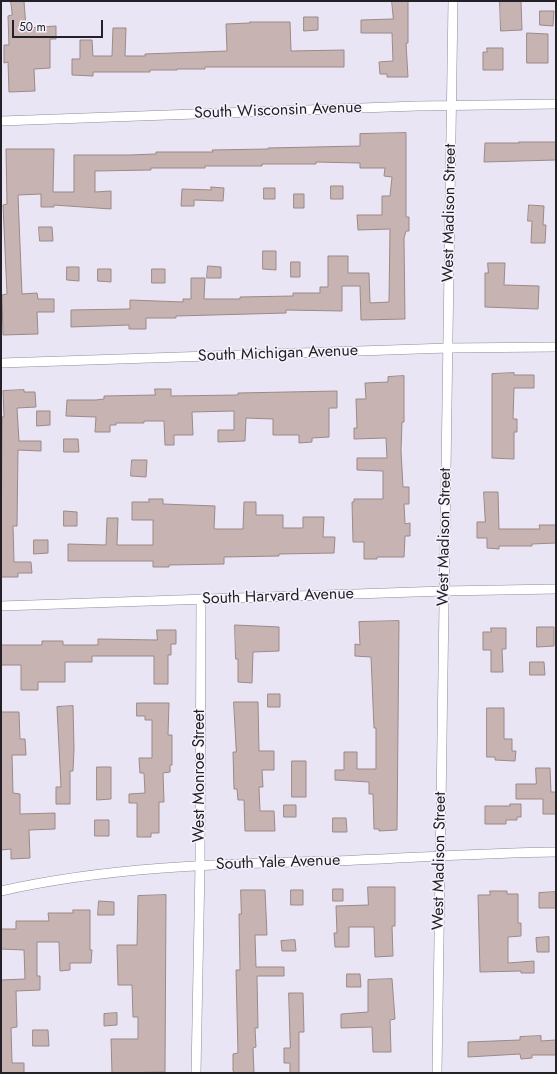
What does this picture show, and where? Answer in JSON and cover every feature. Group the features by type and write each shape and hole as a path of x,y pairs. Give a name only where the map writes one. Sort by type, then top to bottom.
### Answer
{"street":[{"name":"West Madison Street","path":"437,1073 453,1"},
{"name":"South Wisconsin Avenue","path":"1,121 556,104"},
{"name":"South Michigan Avenue","path":"1,363 448,348 556,347"},
{"name":"South Harvard Avenue","path":"1,606 444,591 556,589"},
{"name":"West Monroe Street","path":"196,1073 200,866 201,600"},
{"name":"South Yale Avenue","path":"1,891 84,875 200,866 556,852"}],"building":[{"path":"11,1 24,1 26,28 56,26 56,39 50,39 50,68 34,69 35,91 9,92 8,62 4,63 4,45 9,45 8,16 12,15"},
{"path":"392,1 408,1 408,43 406,43 408,77 387,77 387,74 380,74 379,62 393,61 392,33 361,33 361,20 393,19"},
{"path":"500,1 521,1 522,30 501,31"},
{"path":"540,11 554,11 553,26 540,25"},
{"path":"304,17 318,17 318,30 304,31"},
{"path":"250,22 290,22 291,51 344,50 344,67 205,67 205,69 150,70 150,72 93,72 93,76 72,75 72,59 80,59 80,40 92,40 93,56 112,56 113,28 126,28 125,56 145,56 145,54 227,51 226,24"},
{"path":"527,33 548,34 548,63 527,63"},
{"path":"487,48 503,48 503,70 483,70 483,52 487,52"},
{"path":"406,133 406,217 409,217 409,231 406,231 404,238 405,319 361,320 360,286 342,286 342,311 286,310 286,313 146,318 146,329 129,329 129,325 71,327 71,310 130,309 130,300 183,302 183,299 191,299 191,278 205,278 204,299 240,299 240,297 293,296 293,293 320,293 320,287 328,287 328,256 348,256 348,273 369,273 370,303 389,302 390,229 358,230 357,215 382,215 382,196 390,196 392,177 384,176 385,168 360,168 360,163 316,162 316,164 262,164 262,166 151,168 151,170 95,171 95,192 111,191 111,209 54,205 54,207 41,207 41,194 18,195 22,294 37,293 38,299 54,299 54,312 37,312 38,334 3,335 2,295 7,294 3,205 7,204 6,149 54,149 53,192 74,192 74,155 129,155 156,154 156,152 213,152 212,150 360,146 360,134"},
{"path":"556,142 556,160 484,162 485,143"},
{"path":"331,186 343,186 343,199 331,199"},
{"path":"211,187 224,188 223,201 194,200 194,206 181,206 182,189 211,190"},
{"path":"264,188 275,188 275,199 264,199"},
{"path":"294,194 304,194 304,208 294,208"},
{"path":"529,205 544,206 543,225 546,225 545,243 531,243 532,221 528,221"},
{"path":"39,227 52,227 53,241 40,241"},
{"path":"263,251 276,251 276,270 263,269"},
{"path":"291,262 300,262 300,277 291,277"},
{"path":"488,263 505,263 504,285 539,286 538,309 485,307 485,273 488,273"},
{"path":"208,266 221,267 221,278 207,278"},
{"path":"67,267 79,267 79,281 67,280"},
{"path":"98,269 111,269 111,282 98,281"},
{"path":"152,269 165,269 165,283 152,283"},
{"path":"514,373 514,375 534,375 534,388 514,388 513,419 517,419 517,432 514,432 514,459 492,458 492,374"},
{"path":"404,376 404,422 402,422 401,451 403,487 409,487 409,504 404,504 405,524 410,523 410,536 405,536 404,557 377,557 377,559 364,559 364,542 353,542 352,502 354,502 354,499 383,499 383,471 357,470 357,458 387,458 386,438 354,439 354,428 357,428 356,399 366,399 365,383 388,382 388,377"},
{"path":"155,389 171,389 171,396 337,391 337,408 329,408 329,437 312,438 312,442 299,443 299,435 273,435 273,419 246,418 245,441 218,442 218,430 234,430 234,411 192,412 193,435 174,435 174,445 165,445 164,421 116,423 116,425 110,425 110,432 95,432 96,417 66,416 67,400 96,400 104,399 104,396 155,395"},
{"path":"24,390 24,392 35,392 36,407 17,408 19,441 41,441 41,451 18,450 17,526 13,526 14,562 31,562 32,573 18,573 18,577 1,577 2,417 4,417 3,391"},
{"path":"37,411 50,411 50,425 37,426"},
{"path":"64,439 78,439 79,452 64,452"},
{"path":"132,460 147,460 146,477 131,476"},
{"path":"484,492 498,492 499,529 540,529 539,525 556,525 556,543 532,544 532,546 499,546 499,549 487,548 487,538 477,538 477,522 485,522"},
{"path":"149,499 163,499 163,504 215,506 214,529 243,529 244,502 256,502 256,515 283,515 283,528 303,528 303,517 324,517 323,537 335,537 334,553 224,557 224,564 169,565 169,567 153,567 153,561 68,561 68,544 106,545 107,518 118,518 117,545 153,545 153,520 132,520 132,502 149,502"},
{"path":"64,511 77,512 77,526 64,526"},
{"path":"34,540 48,540 48,553 34,554"},
{"path":"399,621 397,830 379,831 379,829 374,829 373,794 369,794 369,782 335,780 335,770 344,770 344,752 357,752 357,769 376,769 376,728 374,728 371,657 355,656 355,644 360,645 359,622"},
{"path":"235,625 279,627 279,651 253,652 252,683 238,682 238,659 236,659"},
{"path":"537,627 554,627 554,646 537,647"},
{"path":"491,628 506,628 506,649 502,649 503,672 491,672 491,650 483,650 483,632 491,632"},
{"path":"157,630 176,630 176,644 171,644 171,655 168,655 168,684 154,684 154,656 92,656 92,662 65,662 65,682 38,682 38,690 21,690 21,665 1,665 1,645 42,645 42,641 63,641 63,645 98,645 98,639 157,640"},
{"path":"530,662 544,662 545,675 530,675"},
{"path":"268,694 280,694 280,707 268,707"},
{"path":"234,702 258,702 259,751 274,751 274,770 262,770 263,787 259,787 260,811 274,811 275,831 245,831 244,800 238,800 237,789 234,789 233,752 236,752"},
{"path":"137,703 169,703 168,735 172,735 172,765 170,765 170,772 163,773 164,802 159,802 159,833 151,833 151,837 137,837 137,803 129,803 129,794 145,793 144,773 140,773 139,758 152,758 152,720 145,720 145,716 137,716"},
{"path":"73,706 74,749 73,771 70,771 70,804 56,804 56,787 61,787 57,707"},
{"path":"487,708 504,708 504,739 512,739 512,751 516,751 515,761 495,760 495,757 487,757"},
{"path":"1,712 19,712 20,739 25,739 26,755 12,755 13,793 20,794 20,814 55,813 55,829 29,830 30,858 11,859 11,849 1,850"},
{"path":"292,761 306,761 306,797 292,797"},
{"path":"97,767 111,767 111,799 97,800"},
{"path":"536,768 550,768 551,792 556,792 556,814 543,814 543,799 516,799 516,784 536,784"},
{"path":"510,804 521,804 521,817 517,817 517,820 506,820 506,824 485,824 485,806 510,806"},
{"path":"284,805 296,805 296,817 284,817"},
{"path":"333,818 346,818 347,832 333,832"},
{"path":"95,820 109,820 109,836 95,836"},
{"path":"368,887 395,887 395,926 392,926 393,956 375,957 374,927 349,927 349,947 335,947 334,933 337,933 336,906 368,905"},
{"path":"333,889 343,889 343,901 333,901"},
{"path":"241,890 265,890 267,935 255,935 256,967 284,967 284,976 257,976 258,1028 255,1028 256,1047 253,1048 254,1073 235,1073 233,1071 233,1054 238,1053 236,970 240,970 239,914 241,914"},
{"path":"291,890 303,890 303,905 291,905"},
{"path":"490,891 507,891 507,894 518,894 518,923 521,923 521,936 508,937 508,963 534,961 534,973 521,973 521,971 480,972 478,895 490,895"},
{"path":"556,892 556,908 539,908 539,893"},
{"path":"166,895 165,1072 112,1073 111,1039 138,1039 138,1017 133,1017 132,985 118,985 117,945 137,945 138,896"},
{"path":"99,901 114,902 114,915 98,915"},
{"path":"73,910 90,910 90,950 92,950 91,963 70,963 70,970 60,971 59,942 37,942 37,976 40,976 40,990 16,991 17,1027 11,1028 12,1063 24,1063 24,1073 1,1073 1,980 25,979 24,950 1,949 1,929 16,929 16,921 49,921 48,913 73,913"},
{"path":"549,937 549,952 537,952 536,938"},
{"path":"295,940 296,951 282,951 281,941"},
{"path":"347,974 360,974 361,987 347,987"},
{"path":"392,979 395,1019 390,1020 391,1052 373,1052 372,1027 341,1028 341,1014 368,1012 368,980"},
{"path":"289,993 303,993 304,1032 299,1032 299,1073 290,1073 290,1063 284,1063 284,1048 290,1048"},
{"path":"117,1013 117,1025 104,1026 104,1014"},
{"path":"33,1030 48,1030 49,1046 33,1046"},
{"path":"541,1036 541,1041 556,1040 556,1055 532,1055 532,1058 521,1059 520,1054 468,1057 468,1042 520,1040 520,1037"}]}
